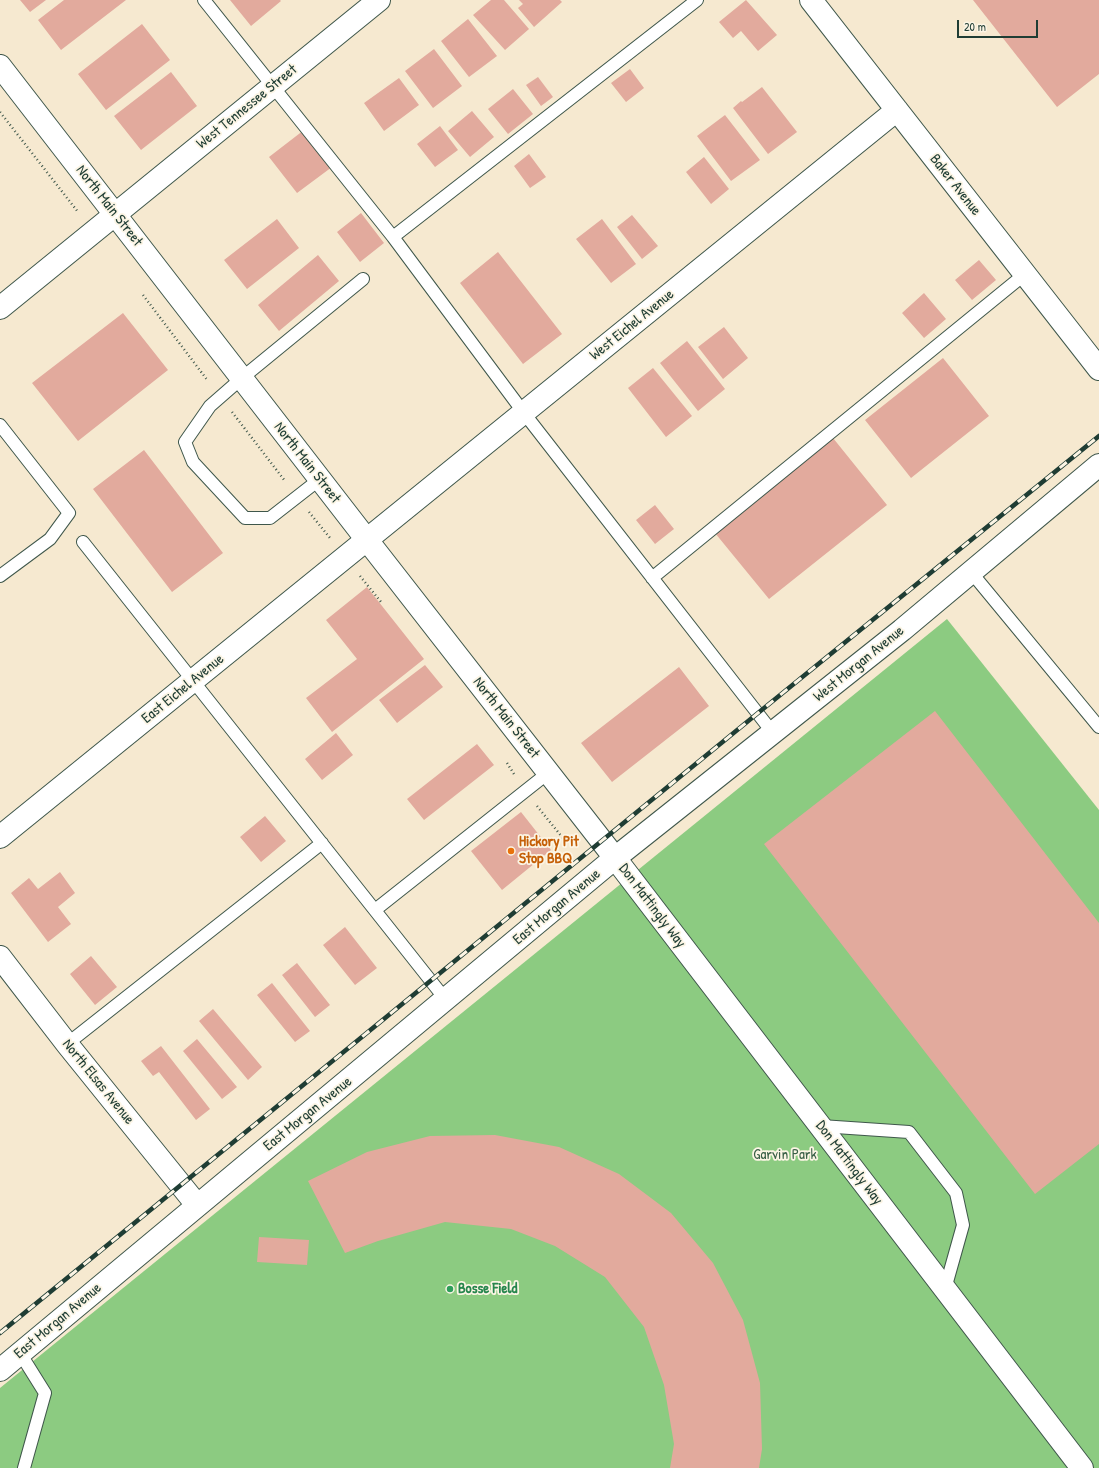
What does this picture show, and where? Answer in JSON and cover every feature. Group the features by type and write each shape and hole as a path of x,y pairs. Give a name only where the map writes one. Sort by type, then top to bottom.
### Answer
{"street":[{"name":"West Tennessee Street","path":"0,308 379,0"},
{"name":"Baker Avenue","path":"811,0 1099,369"},
{"name":"North Main Street","path":"0,66 615,858"},
{"name":"West Eichel Avenue","path":"367,540 897,110"},
{"name":"West Morgan Avenue","path":"615,858 902,630 1099,465"},
{"name":"East Eichel Avenue","path":"0,837 367,540"},
{"name":"East Morgan Avenue","path":"0,1370 615,858"},
{"name":"Don Mattingly Way","path":"615,858 1082,1468"},
{"name":"North Elsas Avenue","path":"0,957 67,1044 197,1205"}],"lane":[{"path":"204,0 393,237 524,413 773,733"},
{"path":"393,237 697,0"},
{"path":"652,578 1025,274"},
{"path":"320,479 270,518 245,518 193,462 185,442 210,406 363,279"},
{"path":"0,425 69,513 50,539 0,576"},
{"path":"83,542 446,1000"},
{"path":"971,572 1099,727"},
{"path":"375,910 548,773"},
{"path":"67,1044 322,843"},
{"path":"821,1126 909,1132 956,1193 963,1225 945,1289"},
{"path":"20,1353 45,1393 24,1468"}],"path":[{"name":"North Main Street","path":"0,112 79,212"}],"green space":[{"name":"Garvin Park","path":"947,619 1099,810 1099,1468 0,1468 0,1388"}],"building":[{"path":"20,0 46,0 30,12"},
{"path":"64,0 126,0 61,50 38,20"},
{"path":"230,0 280,0 281,1 251,26"},
{"path":"491,0 504,0 529,29 505,50 473,15"},
{"path":"519,0 560,0 562,2 534,27 518,8 523,4"},
{"path":"746,0 777,35 758,51 741,31 733,38 719,22"},
{"path":"973,0 1099,0 1099,74 1057,107"},
{"path":"468,19 497,56 469,77 441,41"},
{"path":"142,24 170,60 106,110 78,74"},
{"path":"434,49 462,86 433,108 405,71"},
{"path":"630,69 644,88 626,102 611,83"},
{"path":"171,72 197,106 141,150 114,116"},
{"path":"538,77 553,97 541,106 526,85"},
{"path":"399,78 419,105 384,131 364,103"},
{"path":"762,87 797,132 768,154 733,108"},
{"path":"513,89 533,114 508,134 488,109"},
{"path":"472,111 494,137 470,157 448,131"},
{"path":"725,115 760,160 731,181 697,136"},
{"path":"440,126 458,150 435,167 417,144"},
{"path":"304,130 332,167 297,193 269,157"},
{"path":"529,154 546,177 530,188 514,166"},
{"path":"704,157 729,189 711,204 686,172"},
{"path":"361,213 384,243 360,262 337,232"},
{"path":"632,215 658,246 642,259 617,227"},
{"path":"277,219 299,248 247,289 224,260"},
{"path":"602,219 636,264 611,283 576,239"},
{"path":"498,252 562,334 523,364 460,283"},
{"path":"318,255 339,281 279,331 258,305"},
{"path":"979,260 996,280 972,300 955,280"},
{"path":"924,293 946,319 924,338 902,313"},
{"path":"123,313 168,370 78,441 32,383"},
{"path":"724,327 748,358 723,379 698,347"},
{"path":"687,341 725,389 698,411 660,363"},
{"path":"943,358 989,416 911,478 865,420"},
{"path":"653,368 692,416 666,437 628,388"},
{"path":"833,438 887,505 769,599 715,533"},
{"path":"144,450 223,553 172,592 93,489"},
{"path":"655,505 674,529 655,544 636,520"},
{"path":"367,587 424,659 332,732 306,698 357,659 326,620"},
{"path":"425,665 443,687 397,723 379,700"},
{"path":"679,667 709,706 612,782 581,743"},
{"path":"935,711 1099,923 1099,1144 1035,1194 764,844"},
{"path":"336,733 353,755 322,780 305,759"},
{"path":"477,744 494,765 424,820 407,799"},
{"name":"Hickory Pit Stop BBQ","path":"521,812 551,850 502,890 471,851"},
{"path":"265,816 286,841 261,862 240,837"},
{"path":"60,872 75,893 58,907 71,924 48,942 11,893 29,878 38,889"},
{"path":"345,927 377,968 355,985 323,945"},
{"path":"91,956 117,987 95,1005 70,974"},
{"path":"297,963 330,1005 315,1017 282,975"},
{"path":"272,983 310,1031 295,1042 257,995"},
{"path":"213,1009 262,1067 248,1080 199,1021"},
{"path":"197,1039 237,1087 222,1099 183,1051"},
{"path":"161,1046 210,1109 196,1120 159,1072 153,1076 141,1061"},
{"path":"495,1135 559,1147 619,1174 671,1213 713,1263 743,1320 760,1383 762,1449 759,1468 670,1468 674,1444 664,1385 644,1327 605,1277 555,1246 511,1229 445,1222 378,1241 345,1253 308,1181 367,1152 430,1136"},
{"path":"259,1237 309,1240 307,1265 257,1262"}],"railway":[{"path":"0,1333 1099,436"}],"place":[{"name":"Hickory Pit Stop BBQ","path":"511,851"},
{"name":"Bosse Field","path":"450,1289"}]}
